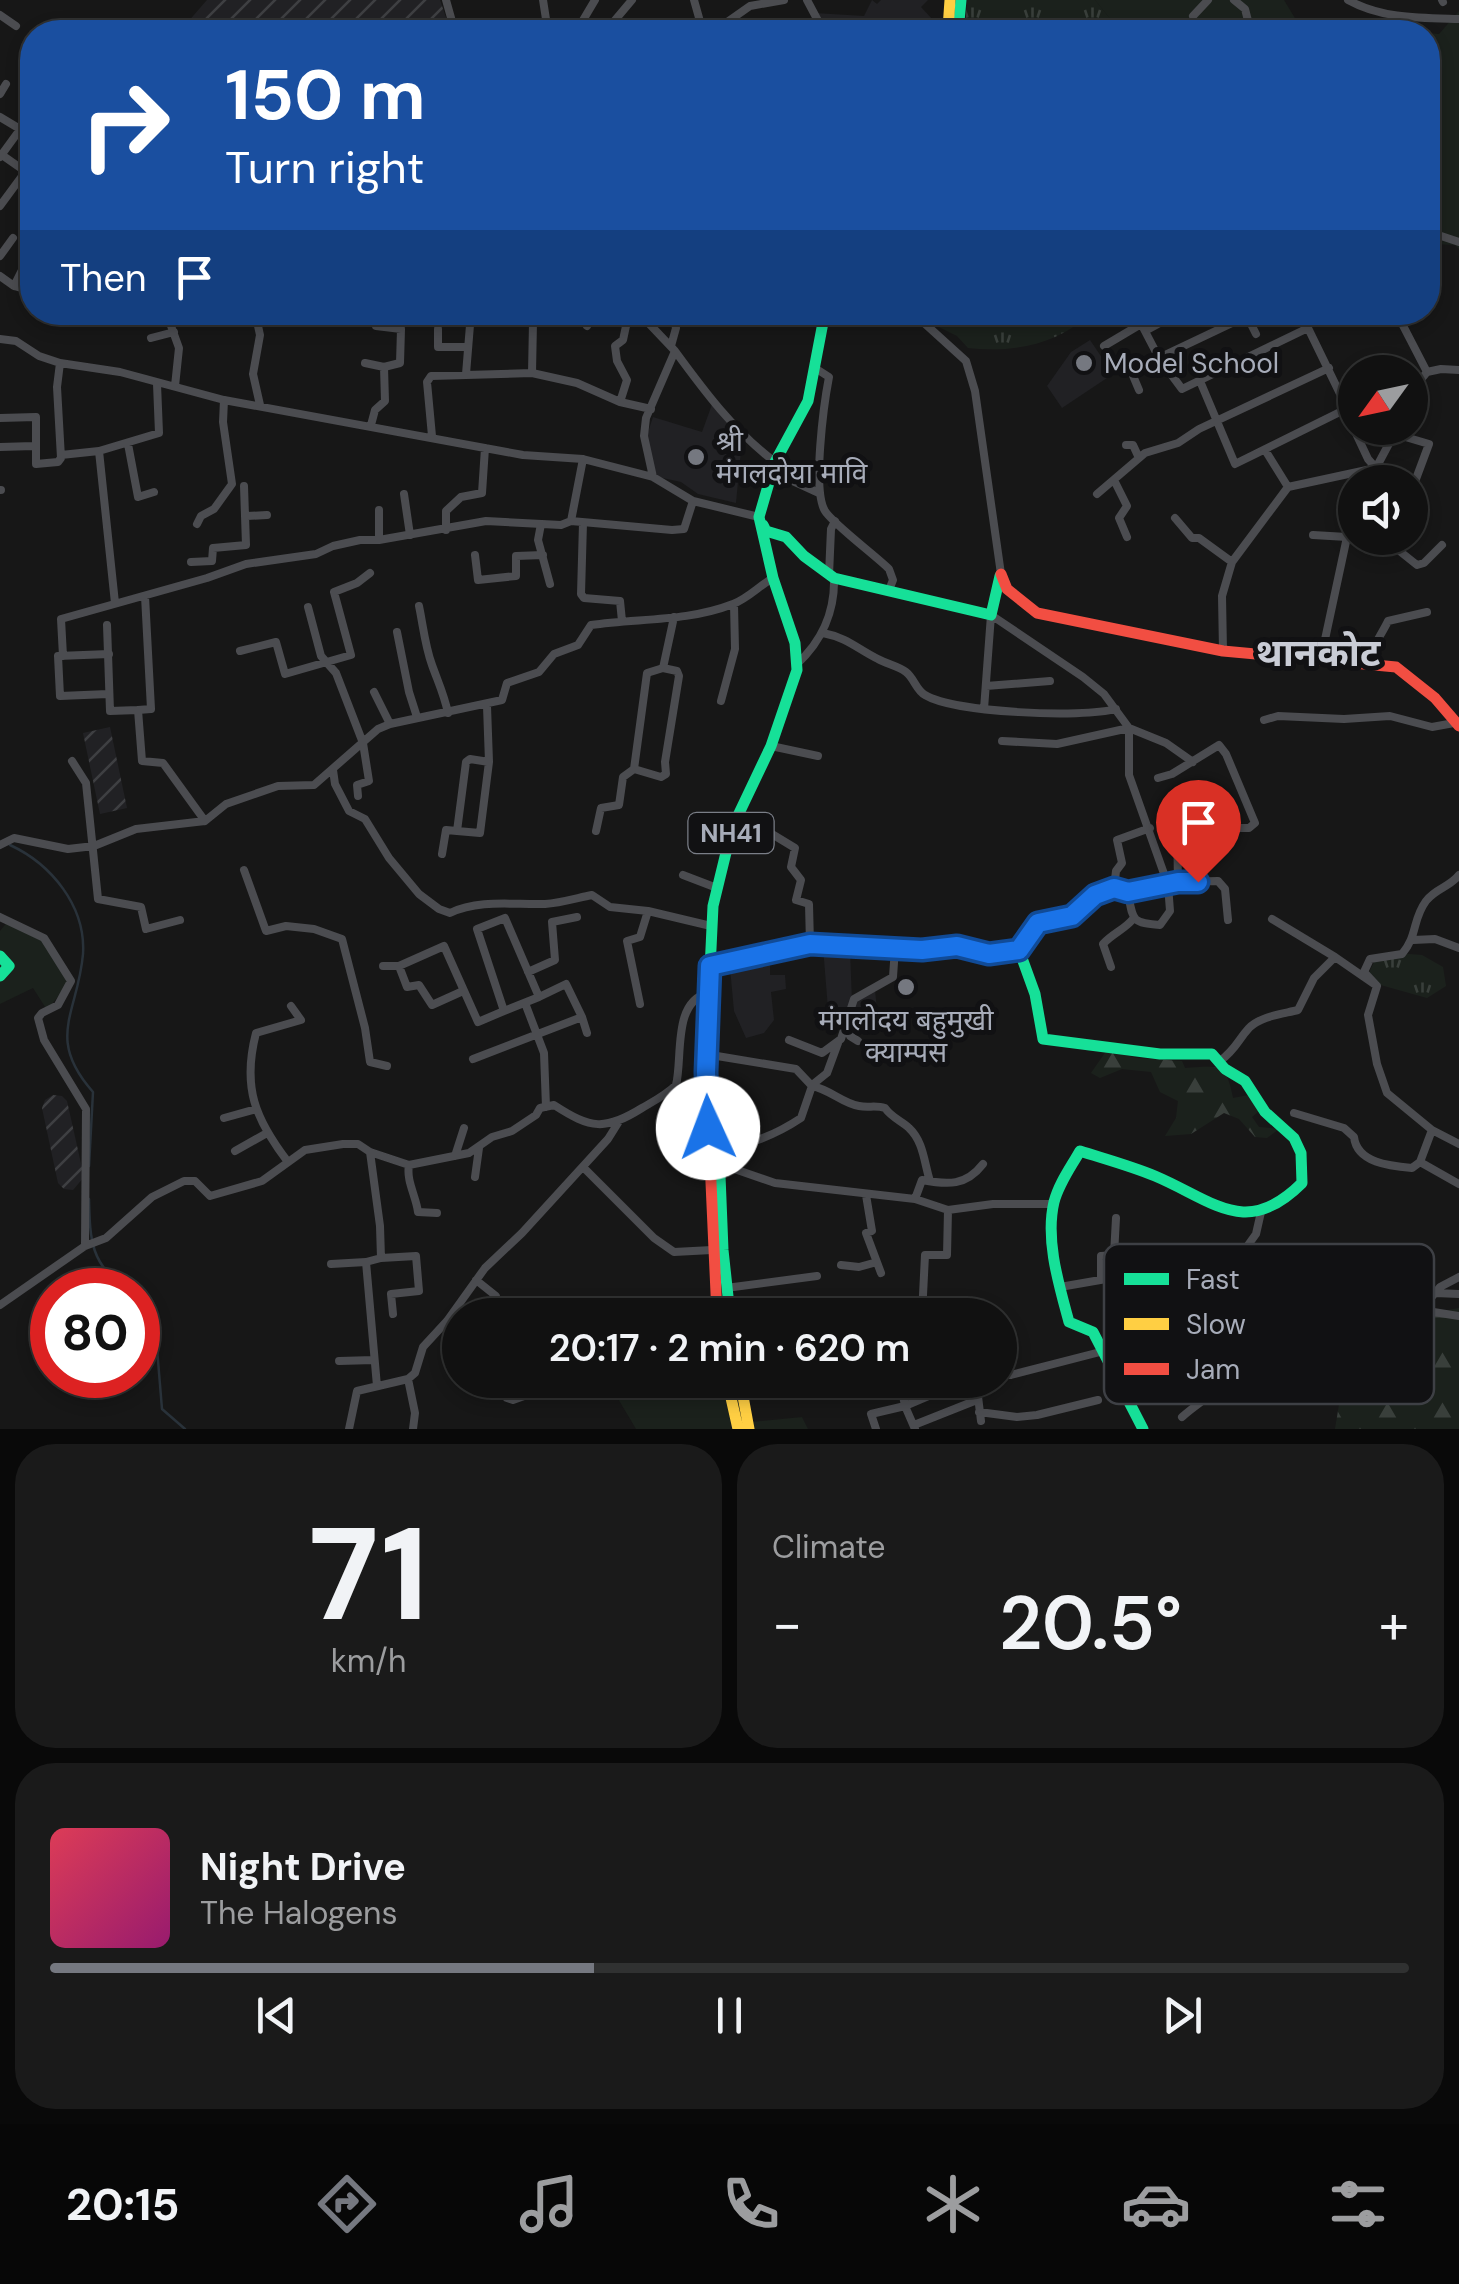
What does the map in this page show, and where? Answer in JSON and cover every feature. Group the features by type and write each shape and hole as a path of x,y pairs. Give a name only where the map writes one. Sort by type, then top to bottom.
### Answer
{"main road":[{"name":"NH41","path":"716,1298 712,1250 714,1149 706,1072 710,1052 711,926 732,828 770,746 797,664 792,629 773,578 759,517 773,466 808,401 823,325"},
{"path":"759,517 766,531 786,537 832,576 862,586 991,614 1001,574"},
{"path":"1001,574 1007,588 1036,613 1223,650 1396,667 1435,698 1456,725"},
{"path":"1019,950 1035,994 1043,1039 1160,1054 1212,1054 1224,1069 1246,1081 1265,1112 1294,1138 1301,1154 1302,1184 1284,1201 1262,1212 1231,1213 1154,1176 1080,1151 1053,1204 1060,1287 1069,1322 1093,1332 1104,1351"},
{"path":"0,956 8,966 0,976"},
{"name":"NH41","path":"714,1149 720,1164 727,1298"},
{"path":"732,1398 738,1429"},
{"path":"744,1398 750,1429"},
{"path":"1130,1404 1143,1429"}],"street":[{"path":"614,20 632,0"},
{"path":"730,20 750,6 784,0"},
{"path":"1193,16 1208,0"},
{"path":"1234,0 1245,9 1248,20"},
{"path":"1348,0 1373,11 1459,19"},
{"path":"0,15 16,26"},
{"path":"0,94 6,84"},
{"path":"1,156 20,133"},
{"path":"0,206 20,184"},
{"path":"0,256 13,238"},
{"path":"14,286 20,273"},
{"path":"0,276 20,288"},
{"path":"171,325 179,348 175,386"},
{"path":"258,325 260,335 253,374 260,405"},
{"path":"466,374 470,325"},
{"path":"532,325 532,373"},
{"path":"620,402 626,380 615,346 623,340 627,325"},
{"path":"649,325 747,441 773,466 819,493"},
{"path":"653,477 644,436 673,349 675,325"},
{"path":"927,325 966,360 975,391 1001,574"},
{"path":"1104,346 1148,325"},
{"path":"1140,390 1131,371 1224,325"},
{"path":"1252,325 1256,334"},
{"path":"1403,325 1418,355"},
{"path":"365,363 384,367 400,363 401,329 376,326"},
{"path":"1143,327 1182,389 1308,328 1338,392"},
{"path":"438,329 438,347 466,347"},
{"path":"151,338 174,332"},
{"path":"0,340 16,341 38,356 60,363 120,372 224,400 485,448 583,459 653,477 693,501 759,517"},
{"path":"36,417 36,464 58,462 60,363"},
{"path":"371,425 375,410 385,401 384,367"},
{"path":"814,367 828,378 822,414 819,493 825,511 889,569 893,580 889,590"},
{"path":"1097,494 1145,453 1178,443 1329,368"},
{"path":"1428,372 1459,370"},
{"path":"432,436 428,378 532,373 577,383 620,402 650,409"},
{"path":"1200,382 1235,464 1338,411"},
{"path":"61,455 99,451 159,433 157,384"},
{"path":"196,524 200,516 214,510 232,484 223,422 224,400"},
{"path":"0,418 61,416"},
{"path":"128,444 135,497 154,492"},
{"path":"1126,445 1133,445 1139,458"},
{"path":"0,447 34,446"},
{"path":"446,530 446,511 461,496 482,493 485,448"},
{"path":"1265,450 1288,487"},
{"path":"99,451 115,603"},
{"path":"571,521 583,459"},
{"path":"1223,650 1222,596 1232,562 1288,487 1338,476"},
{"path":"1114,480 1128,510 1119,518 1126,537"},
{"path":"191,562 212,561 213,548 246,545 244,486"},
{"path":"404,494 410,535"},
{"path":"63,656 60,618 246,564 316,554 360,540 446,530 486,520 684,528 693,501"},
{"path":"378,540 379,510"},
{"path":"247,516 267,516"},
{"path":"1175,518 1192,538 1199,538 1232,562"},
{"path":"797,664 823,634 835,596 831,530 835,521"},
{"path":"582,522 582,594 584,598 620,601 622,620"},
{"path":"541,524 538,540 550,584"},
{"path":"1313,535 1338,537"},
{"path":"1405,555 1417,565 1442,546"},
{"path":"475,555 478,580 516,576 516,556 543,555"},
{"path":"1321,658 1342,555"},
{"path":"240,651 276,642 285,674 352,655 334,592 358,583 370,572"},
{"path":"0,845 10,839 32,840 68,850 94,846 136,829 205,822 226,804 278,786 314,785 378,729 502,700 508,683 539,672 554,654 578,645 591,625 622,620 660,622 734,604 773,578"},
{"path":"107,626 110,711 151,709 145,596"},
{"path":"721,702 735,650 734,604"},
{"path":"419,606 432,668 443,684 448,713"},
{"path":"308,607 320,656 343,687 363,743 368,781 357,784 358,796"},
{"path":"1368,663 1372,647 1388,622 1427,612"},
{"path":"984,710 991,614"},
{"path":"991,614 1083,676 1129,728 1166,743 1193,762"},
{"path":"663,668 674,617"},
{"path":"397,632 417,717"},
{"path":"823,634 845,638 902,669 925,695 984,710 1116,709"},
{"path":"108,694 60,696 58,656 109,654"},
{"path":"596,832 601,808 619,805 624,773 634,768 661,777 666,774 677,671 663,668 647,674 634,768"},
{"path":"986,686 1050,681"},
{"path":"374,692 390,724"},
{"path":"442,854 446,830 480,833 489,762 487,706"},
{"path":"138,710 142,761 163,764 205,822"},
{"path":"1264,720 1278,716 1390,716 1432,726 1456,725"},
{"path":"1002,741 1058,744 1129,728"},
{"path":"1129,728 1129,775 1145,827 1150,828"},
{"path":"1158,778 1172,774 1218,745 1226,754 1256,823 1249,828 1218,825 1177,829 1178,882"},
{"path":"770,746 818,756"},
{"path":"72,761 86,783 98,900 141,908 146,928 180,920"},
{"path":"458,831 466,762 489,762"},
{"path":"333,770 349,811 366,819 389,858 418,894 439,910 450,913 462,907 513,902 548,904 592,895 610,908 648,911 711,926"},
{"path":"762,828 794,848 790,862 800,880 792,885 796,901 809,904 810,944"},
{"path":"1128,892 1133,919 1138,924 1160,925 1170,911 1168,885 1154,855 1150,828"},
{"path":"1114,888 1116,871 1122,862 1117,840 1150,828"},
{"path":"244,870 266,930 286,926 314,929 342,939 370,1062 388,1066"},
{"path":"683,875 717,888"},
{"path":"1377,986 1364,972 1370,959 1402,954 1413,940 1416,918 1427,899 1438,888 1453,884 1459,875"},
{"path":"710,966 810,944 922,950 957,946 989,954 1019,950 1038,923 1072,916 1095,895 1114,888 1128,892 1178,882 1218,881 1225,889 1228,920"},
{"path":"640,1004 627,941 640,937 648,911"},
{"path":"0,916 44,938 71,981 58,1005 38,1018 44,1040 86,1109 83,1195 89,1246"},
{"path":"504,1011 477,929 504,918 539,998"},
{"path":"528,972 555,960 552,922 577,918"},
{"path":"1111,966 1103,944 1111,935 1124,931 1133,919"},
{"path":"1272,919 1377,986"},
{"path":"1413,940 1436,939 1459,948"},
{"path":"383,966 444,946 478,1022 566,984 588,1034"},
{"path":"714,1149 735,1147 801,1118 812,1086 827,1073 854,999 893,977 895,948"},
{"path":"1220,1061 1238,1047 1249,1028 1265,1018 1298,1010 1314,978 1335,957"},
{"path":"402,959 407,988 419,985 432,1005 462,991"},
{"path":"1377,986 1368,1015 1386,1093 1432,1130 1459,1144"},
{"path":"349,1429 358,1391 408,1379 415,1373 423,1347 476,1280 583,1167 618,1123 673,1090 678,1080 688,1008 700,995 708,994"},
{"path":"525,1003 544,1053 546,1107"},
{"path":"288,1162 256,1110 249,1073 256,1033 301,1020 291,1006"},
{"path":"473,1059 582,1017"},
{"path":"788,1040 822,1053 848,1030 858,1041"},
{"path":"710,1052 796,1069 812,1086 833,1091 841,1100 861,1107 885,1108 892,1118 909,1127 924,1152 930,1181"},
{"path":"673,1090 687,1106"},
{"path":"0,1304 106,1238 152,1197 184,1180 196,1181 210,1196 262,1181 304,1150 343,1144 358,1144 370,1152 409,1164 455,1156 512,1131 554,1105 572,1117 598,1125 618,1123"},
{"path":"224,1118 256,1110"},
{"path":"1294,1114 1344,1128 1354,1136 1355,1146 1363,1156 1412,1168 1420,1162 1432,1130"},
{"path":"455,1156 464,1128"},
{"path":"235,1151 267,1133"},
{"path":"475,1177 478,1148"},
{"path":"370,1152 380,1226 380,1258"},
{"path":"1420,1162 1459,1184"},
{"path":"409,1164 408,1176 416,1193 418,1212 437,1213"},
{"path":"720,1164 775,1183 915,1199 948,1210 993,1204 1053,1204"},
{"path":"915,1199 922,1180 946,1184 966,1181 983,1164"},
{"path":"583,1167 654,1238 674,1252 712,1250"},
{"path":"866,1194 872,1230 866,1233 881,1273"},
{"path":"923,1298 925,1254 947,1255 948,1210"},
{"path":"1249,1244 1262,1212"},
{"path":"1115,1244 1116,1218"},
{"path":"330,1264 416,1256 419,1291 391,1294 393,1314"},
{"path":"1060,1287 1102,1280 1104,1256"},
{"path":"366,1262 378,1386"},
{"path":"841,1264 859,1267 877,1262"},
{"path":"726,1288 817,1276"},
{"path":"1434,1295 1440,1287 1459,1277"},
{"path":"476,1280 496,1298"},
{"path":"1436,1293 1459,1294"},
{"path":"1434,1312 1459,1316"},
{"path":"1017,1373 1104,1351"},
{"path":"339,1361 374,1360"},
{"path":"408,1379 415,1413 412,1429"},
{"path":"507,1398 519,1398"},
{"path":"903,1398 914,1427 977,1400 980,1417 1038,1415 1098,1400"},
{"path":"876,1429 871,1414 924,1398"},
{"path":"1182,1416 1197,1404"},
{"path":"1038,1415 1038,1429"}],"shaded area":[{"path":"207,0 440,0 447,20 190,20"},
{"path":"872,0 877,4 881,0 928,0 921,7 933,20 819,20 815,13 864,16"},
{"name":"Model School","path":"1090,340 1113,374 1062,408 1047,386 1071,352"},
{"name":"श्री मंगलदोया मावि","path":"714,399 743,429 736,503 698,494 681,482 658,477 652,466 647,435 653,417 702,432"},
{"path":"110,727 127,808 100,814 83,733"},
{"path":"823,947 850,950 852,1002 875,990 877,1010 859,1017 828,1009"},
{"path":"770,959 770,975 785,975 786,989 771,992 774,1020 764,1033 746,1038 734,1011 730,968"},
{"path":"53,1095 67,1101 84,1177 73,1190 58,1183 42,1108"}],"green space":[{"path":"967,0 1095,0 1111,20 966,20"},
{"path":"1095,0 1284,0 1296,20 1111,20"},
{"path":"1459,11 1459,249 1440,244 1440,33"},
{"path":"935,325 1076,325 1018,348 968,348 957,336"},
{"path":"8,921 44,938 69,983 47,1010 33,988 0,1004 0,931"},
{"path":"1408,954 1422,955 1443,967 1446,986 1427,998 1370,982 1368,975 1374,962"},
{"path":"1107,1050 1136,1058 1182,1061 1185,1068 1219,1069 1227,1078 1233,1098 1249,1095 1259,1111 1252,1117 1259,1127 1279,1129 1267,1138 1255,1137 1239,1119 1224,1113 1191,1134 1165,1136 1176,1118 1178,1101 1160,1092 1151,1072 1122,1069 1100,1078 1091,1073"},
{"path":"1459,1308 1459,1429 1335,1429 1339,1404 1434,1404 1434,1310"},
{"path":"618,1398 747,1398 751,1422 802,1417 808,1429 636,1429"}],"waterway":[{"path":"10,845 52,875 79,919 83,954 67,1040 70,1056 93,1092 89,1166"},
{"path":"89,1199 90,1228 104,1268"},
{"path":"160,1385 162,1409 185,1429"}],"traffic: fast":[{"path":"959,20 961,0"},
{"path":"709,991 713,906 732,828 771,746 797,670 795,643 773,578 759,517 775,462 808,401 823,325"},
{"path":"763,525 766,531 786,537 834,578 991,615 1000,576"},
{"path":"1019,950 1035,994 1043,1039 1160,1054 1212,1054 1225,1069 1245,1081 1265,1112 1294,1138 1301,1153 1302,1183 1282,1200 1246,1212 1213,1204 1155,1176 1080,1151 1054,1202 1054,1262 1069,1322 1093,1332 1104,1353"},
{"path":"0,956 9,966 0,976"},
{"path":"717,1101 728,1298"},
{"path":"1130,1404 1143,1429"}],"traffic: slow":[{"path":"949,20 950,0"},
{"path":"731,1398 738,1429"},
{"path":"743,1398 749,1429"}],"traffic: jam":[{"path":"1001,574 1007,589 1037,613 1223,651 1396,667 1435,698 1459,726"},
{"path":"709,991 706,1072 716,1298"}],"place":[{"name":"Model School","path":"1084,363"},
{"name":"श्री मंगलदोया मावि","path":"696,457"},
{"name":"मंगलोदय बहुमुखी क्याम्पस","path":"906,987"}],"district":[{"name":"थानकोट","path":"1318,653"}],"route":[{"path":"708,1128 710,966 810,944 922,950 957,946 1005,954 1019,950 1038,923 1072,916 1095,895 1114,888 1128,892 1198,882"}]}
